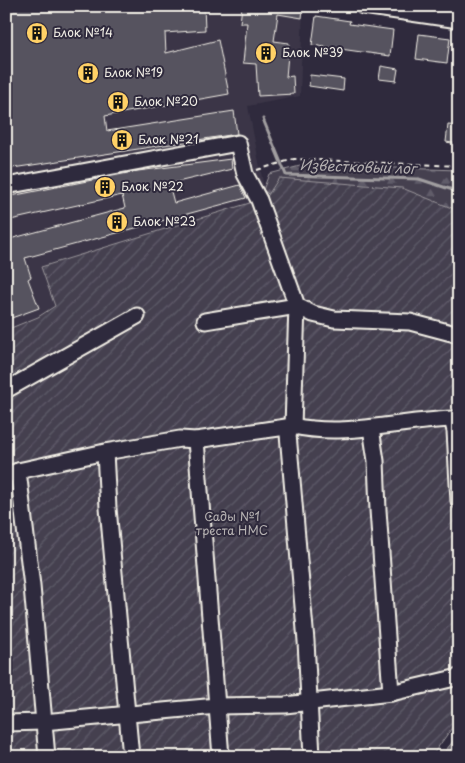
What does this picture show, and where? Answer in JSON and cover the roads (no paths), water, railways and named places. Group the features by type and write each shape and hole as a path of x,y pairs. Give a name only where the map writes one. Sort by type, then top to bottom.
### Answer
{"street":[{"path":"363,6 459,20"},
{"path":"6,186 238,143 245,174 259,200 297,306 293,426 288,434 306,641 312,757"},
{"path":"205,321 297,306 313,314 334,319 410,322 459,335"},
{"path":"6,390 137,316"},
{"path":"47,757 32,586 12,473 105,452 180,439 196,440 293,426 307,429 371,428 455,419 459,501"},
{"path":"371,428 376,461 391,693"},
{"path":"196,440 221,757"},
{"path":"105,452 108,508 131,757"},
{"path":"6,723 43,722 217,706 285,705 391,693 459,677"}],"waterway":[{"name":"Известковый лог","path":"263,119 286,175 419,179 459,192"}],"place":[{"name":"Блок №14","path":"37,33"},
{"name":"Блок №39","path":"266,53"},
{"name":"Блок №19","path":"88,73"},
{"name":"Блок №20","path":"118,102"},
{"name":"Блок №21","path":"122,140"},
{"name":"Блок №22","path":"105,187"},
{"name":"Блок №23","path":"117,222"}],"park label":[{"name":"Сады №1 треста НМС","path":"232,524"}]}
